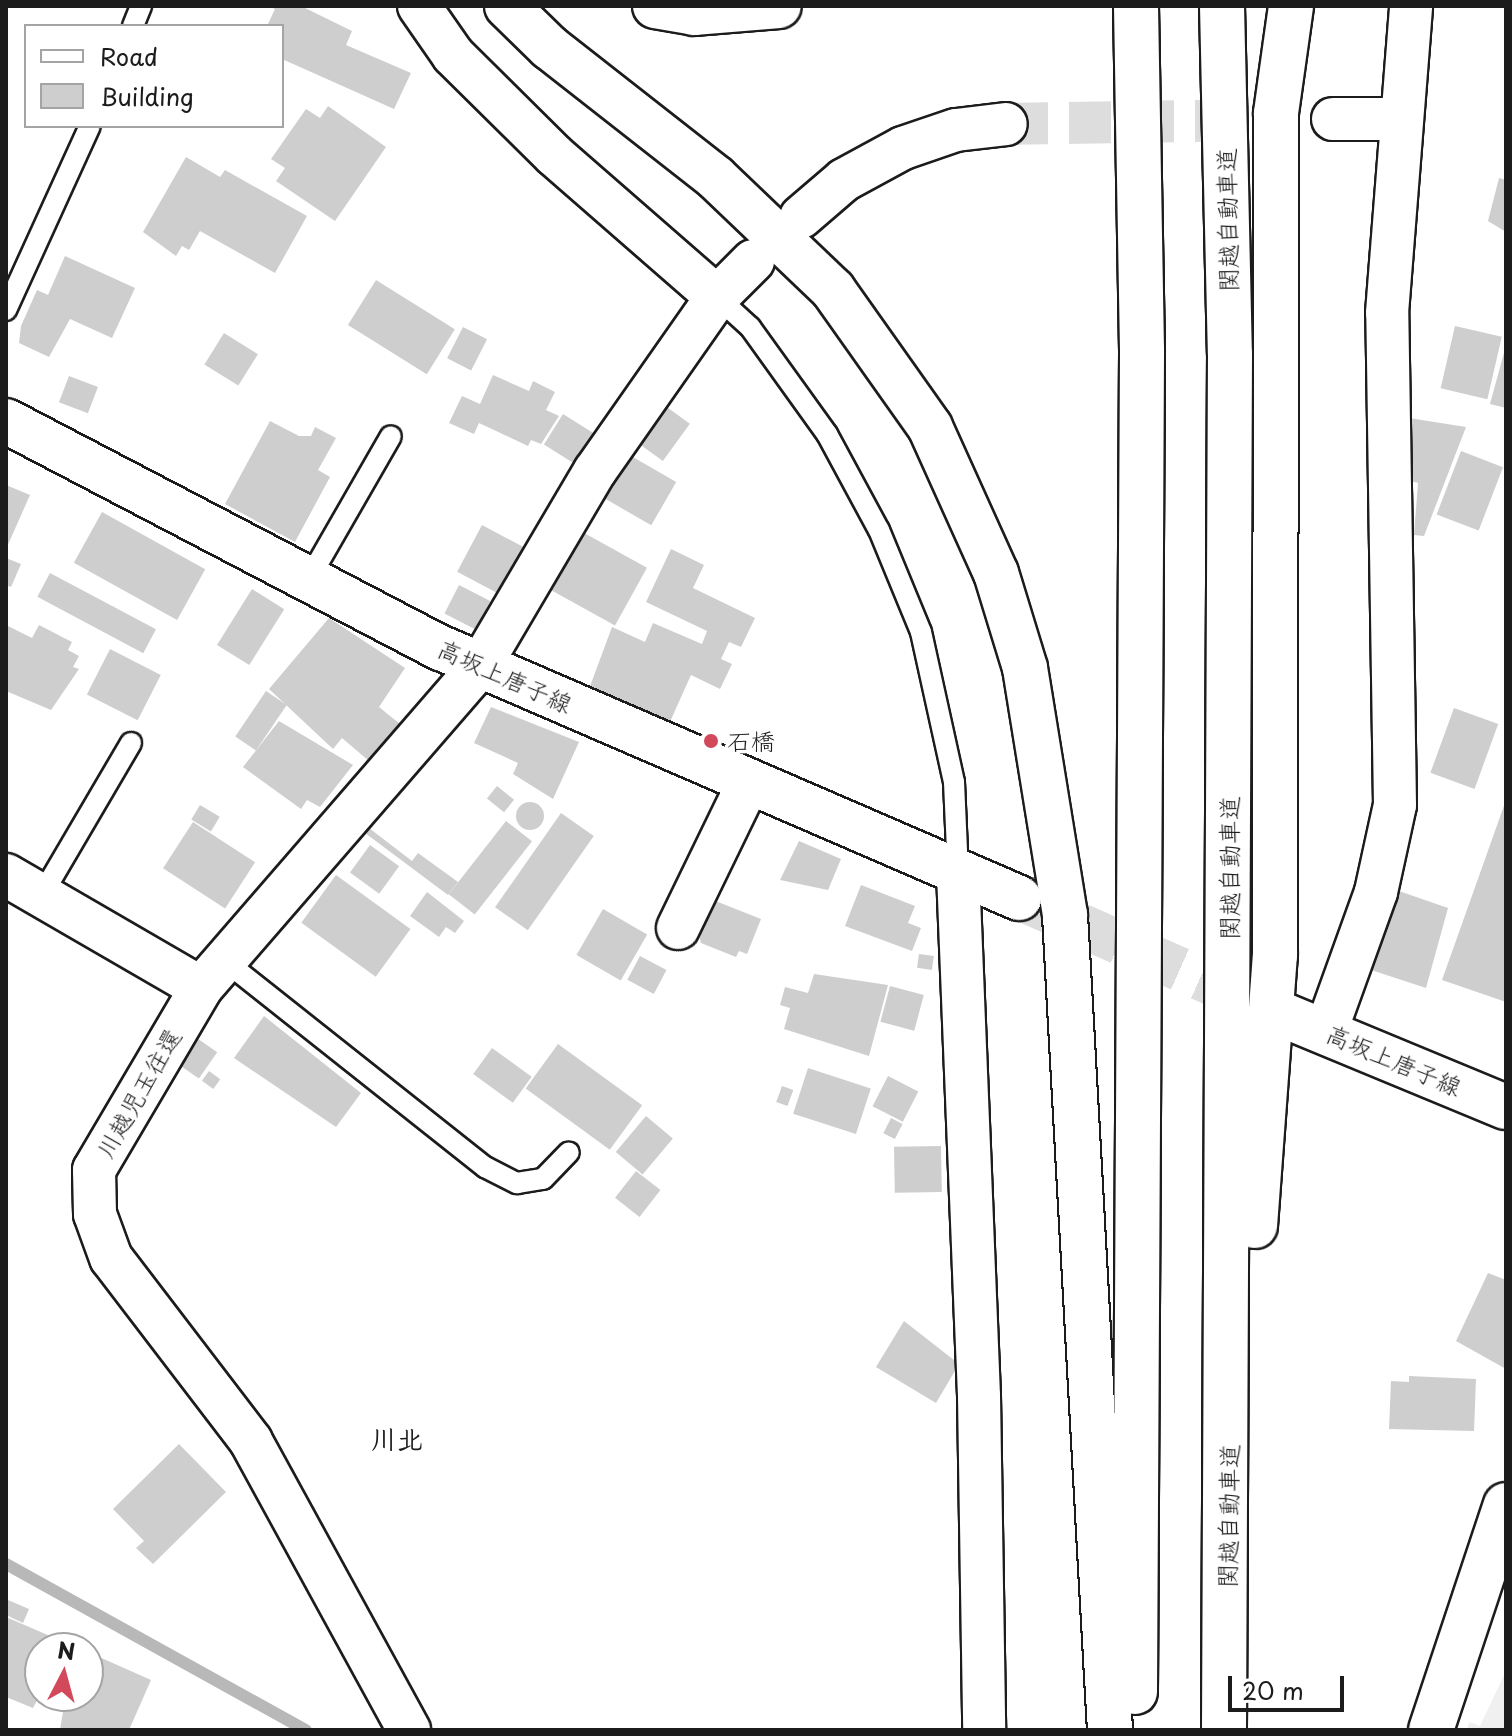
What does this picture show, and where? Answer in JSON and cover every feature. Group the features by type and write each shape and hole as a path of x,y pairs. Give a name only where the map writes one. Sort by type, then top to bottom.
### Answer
{"main road":[{"path":"507,6 549,47 716,178 833,290 930,427 996,573 1028,683 1065,915 1110,1730"},
{"path":"655,6 694,13 779,6"},
{"path":"1135,1730 1142,774 1136,6"},
{"name":"関越自動車道","path":"1222,6 1230,354 1230,1450 1224,1730"},
{"path":"1230,1450 1250,1288 1275,956 1276,113 1291,6"},
{"name":"高坂上唐子線","path":"6,421 307,582 480,666 748,784 1019,898"},
{"name":"高坂上唐子線","path":"1281,1014 1506,1107"},
{"path":"1431,1730 1506,1505"}],"street":[{"path":"419,6 453,55 554,155 717,297"},
{"path":"1326,1031 1376,892 1395,805 1387,313 1397,119 1411,6"},
{"path":"1333,119 1397,119"},
{"path":"801,217 844,180 903,148 956,130 1006,124"},
{"name":"川越児玉往還","path":"409,1730 251,1441 100,1235 91,1193 106,1140 213,974 480,666 595,471 717,297 753,261"},
{"path":"678,928 748,784"},
{"path":"958,873 979,1396 984,1730"},
{"path":"24,884 213,974"}],"lane":[{"path":"6,310 89,128"},
{"path":"717,297 750,327 827,434 879,530 921,632 954,782 958,873"},
{"path":"307,582 391,436"},
{"path":"24,884 131,743"},
{"path":"213,974 485,1167 517,1183 543,1179 569,1152"}],"shaded area":[{"path":"1506,1671 1506,1730 1467,1730 1469,1722 1480,1726"}],"building":[{"path":"268,6 301,6 352,31 346,45 411,73 394,109 284,60 284,24 268,24 275,9"},
{"path":"328,106 386,147 335,221 276,181 285,168 271,159 306,109 320,118"},
{"path":"186,157 220,177 225,170 307,216 275,273 200,231 189,250 182,246 176,256 143,232"},
{"path":"1499,178 1506,180 1506,232 1488,221"},
{"path":"65,256 135,288 112,338 70,319 49,357 19,343 21,326 37,290 48,295"},
{"path":"376,280 455,329 427,374 348,325"},
{"path":"1455,326 1502,337 1487,399 1441,388"},
{"path":"463,327 487,339 471,370 447,358"},
{"path":"224,333 258,354 238,386 204,364"},
{"path":"1506,349 1506,408 1490,404"},
{"path":"493,375 529,391 533,381 555,392 546,410 559,416 541,444 531,440 528,446 479,423 474,434 449,423 462,396 480,404"},
{"path":"69,376 98,387 88,413 59,402"},
{"path":"664,405 690,424 663,461 637,442"},
{"path":"563,414 595,434 576,465 544,445"},
{"path":"1409,418 1466,427 1424,536 1414,535 1418,483 1411,481"},
{"path":"270,421 299,436 311,436 315,427 336,438 318,470 330,477 295,542 225,504"},
{"path":"1461,451 1503,467 1479,531 1437,514"},
{"path":"626,453 676,482 651,525 601,496"},
{"path":"6,485 30,495 6,549"},
{"path":"102,512 205,569 177,620 74,563"},
{"path":"482,525 531,551 506,598 457,572"},
{"path":"577,529 647,568 615,626 545,587"},
{"path":"671,549 704,565 693,588 755,618 741,647 729,642 721,659 732,664 720,689 691,675 669,724 589,689 612,627 645,642 653,623 702,644 707,631 646,602"},
{"path":"6,558 21,564 11,587 6,585"},
{"path":"50,573 156,629 143,653 37,597"},
{"path":"459,585 490,601 476,629 444,614"},
{"path":"252,589 284,609 249,665 217,645"},
{"path":"329,618 405,668 379,707 400,724 369,761 342,738 333,749 269,689"},
{"path":"6,625 32,638 39,625 72,642 68,650 79,656 73,667 79,669 51,710 6,691"},
{"path":"110,649 161,675 138,720 87,694"},
{"path":"266,691 287,705 256,751 235,737"},
{"path":"491,707 579,742 553,799 513,774 518,763 474,743"},
{"path":"1454,708 1498,724 1475,789 1430,773"},
{"path":"279,721 353,765 320,807 307,800 301,809 243,767"},
{"path":"497,786 514,800 504,812 487,798"},
{"path":"1506,800 1506,1002 1442,980"},
{"path":"530,802 540,806 544,816 540,826 530,830 520,826 516,816 520,806"},
{"path":"200,805 220,817 211,831 191,820"},
{"path":"561,813 594,836 528,930 495,907"},
{"path":"506,821 532,841 475,915 449,894"},
{"path":"193,822 255,862 225,908 163,868"},
{"path":"369,828 412,861 418,853 458,882 448,895 365,833"},
{"path":"799,841 841,859 828,890 780,880"},
{"path":"370,845 399,866 379,894 350,873"},
{"path":"336,875 410,929 376,977 301,923"},
{"path":"861,885 915,906 908,923 921,928 912,951 845,926"},
{"path":"1396,890 1448,908 1426,988 1365,968"},
{"path":"427,892 464,921 455,933 446,927 439,937 410,916"},
{"path":"713,900 761,919 747,954 739,951 736,957 701,943 699,935"},
{"path":"603,909 647,934 621,980 576,955"},
{"path":"919,954 934,956 932,970 917,968"},
{"path":"640,956 666,970 654,994 627,980"},
{"path":"814,974 888,985 869,1056 784,1029 790,1008 780,1005 785,987 808,993"},
{"path":"890,986 924,995 914,1031 880,1022"},
{"path":"264,1016 361,1093 336,1127 234,1058"},
{"path":"191,1034 217,1052 199,1079 173,1060"},
{"path":"558,1044 642,1105 610,1150 526,1088"},
{"path":"492,1048 532,1077 513,1103 473,1074"},
{"path":"808,1068 871,1088 856,1134 793,1114"},
{"path":"209,1071 220,1079 213,1089 202,1081"},
{"path":"888,1076 918,1091 903,1122 873,1106"},
{"path":"782,1086 793,1090 787,1106 776,1102"},
{"path":"646,1116 673,1138 643,1175 616,1152"},
{"path":"891,1118 903,1124 895,1139 883,1133"},
{"path":"941,1146 942,1192 895,1193 894,1147"},
{"path":"636,1171 660,1190 639,1217 615,1198"},
{"path":"1488,1273 1506,1280 1506,1369 1456,1341"},
{"path":"904,1321 959,1364 936,1403 876,1367"},
{"path":"1409,1376 1476,1379 1474,1431 1389,1429 1391,1381 1409,1382"},
{"path":"179,1444 226,1492 153,1564 136,1548 144,1541 113,1509"},
{"path":"8,1600 29,1609 23,1623 6,1615"},
{"path":"6,1617 41,1632 24,1632 24,1704 6,1697"},
{"path":"104,1659 151,1680 129,1730 60,1730 63,1712 104,1712"}],"waterway":[{"path":"6,1564 306,1730"}],"tunnel":[{"path":"1006,124 1333,119"},
{"path":"1019,898 1260,1005"}],"place":[{"name":"石橋","path":"711,741"}],"district":[{"name":"川北","path":"397,1439"}]}
